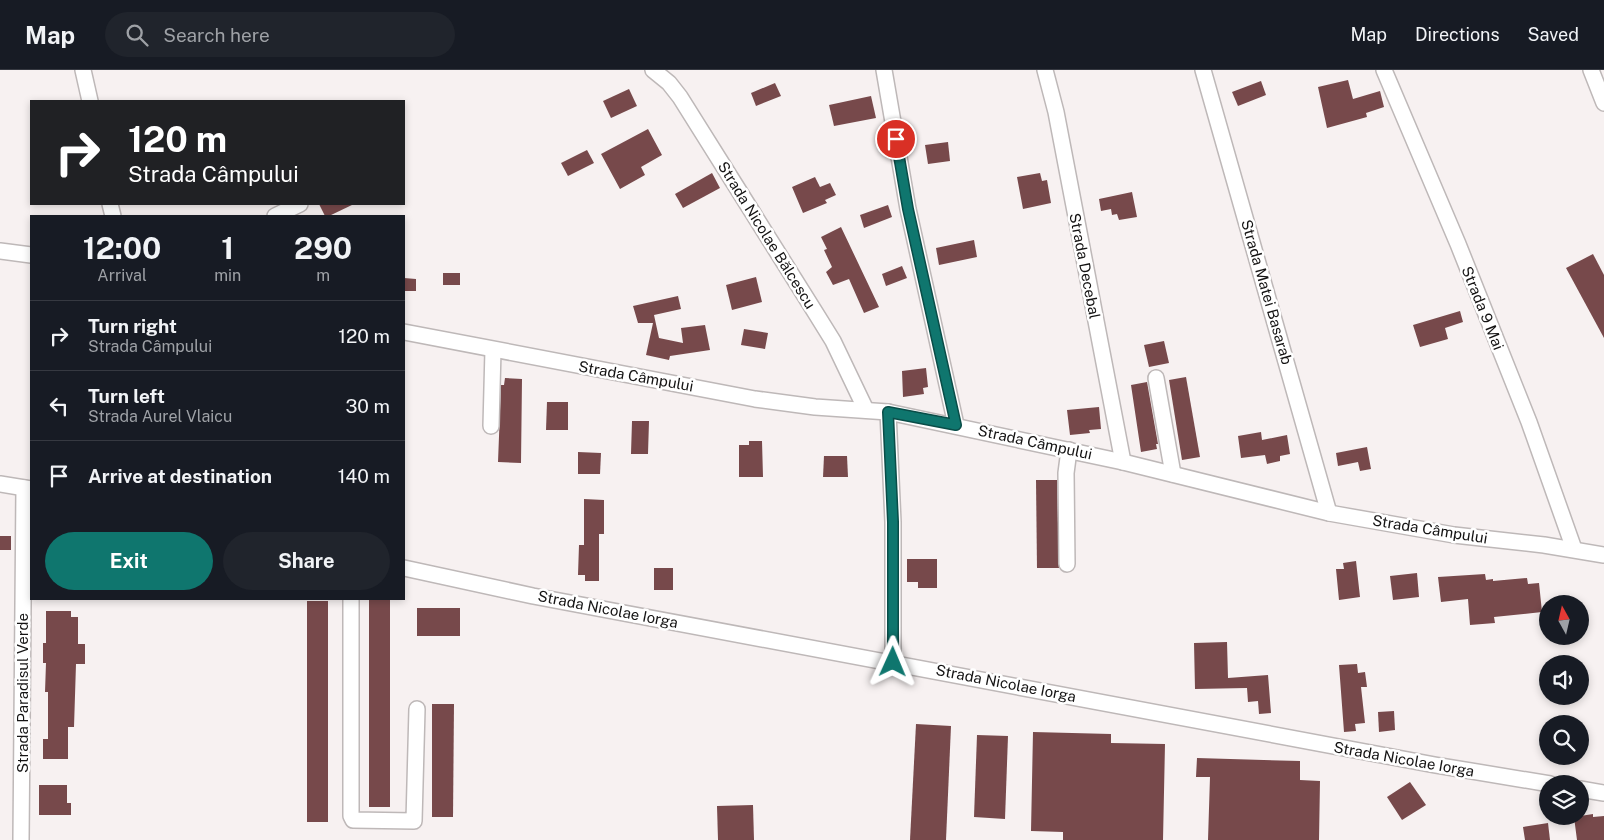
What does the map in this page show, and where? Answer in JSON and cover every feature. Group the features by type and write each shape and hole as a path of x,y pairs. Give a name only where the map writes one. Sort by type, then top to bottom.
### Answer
{"street":[{"path":"83,70 90,100"},
{"name":"Strada Nicolae Bălcescu","path":"653,70 669,83 680,97 810,304 833,341 866,410"},
{"path":"884,70 908,209 956,425"},
{"name":"Strada Decebal","path":"1045,70 1056,112 1123,462"},
{"name":"Strada Matei Basarab","path":"1203,70 1329,513"},
{"name":"Strada 9 Mai","path":"1384,70 1458,244 1529,422 1574,549"},
{"path":"1591,70 1604,103"},
{"path":"277,215 298,205"},
{"path":"0,251 30,255"},
{"name":"Strada Câmpului","path":"405,332 755,399 815,407 888,412 1123,462 1329,513 1454,535 1574,549 1604,555"},
{"path":"491,426 493,350"},
{"path":"1156,378 1173,474"},
{"path":"888,412 893,522 893,662"},
{"path":"1068,564 1066,473 1069,450"},
{"path":"0,484 28,489"},
{"name":"Strada Paradisul Verde","path":"21,839 28,489"},
{"name":"Strada Nicolae Iorga","path":"405,568 533,596 1400,758 1539,782"},
{"path":"351,600 351,816 353,820 414,821 417,709"},
{"path":"1589,790 1604,793"}],"building":[{"path":"1348,80 1353,99 1380,91 1384,107 1366,113 1367,117 1327,128 1318,87"},
{"path":"1261,81 1266,95 1238,106 1232,92"},
{"path":"775,83 781,96 756,106 751,93"},
{"path":"629,89 637,106 611,118 603,101"},
{"path":"871,96 876,118 834,126 829,105"},
{"path":"648,129 662,155 641,167 645,175 620,189 601,154"},
{"path":"948,142 950,161 928,164 925,145"},
{"path":"587,150 594,163 568,176 561,163"},
{"path":"712,173 720,188 683,208 675,194"},
{"path":"1040,173 1042,181 1047,180 1051,203 1023,209 1017,177"},
{"path":"815,177 820,187 830,183 836,195 825,200 827,203 803,213 792,187"},
{"path":"1132,192 1137,217 1119,220 1117,214 1112,215 1111,209 1101,211 1099,199"},
{"path":"320,205 352,205 331,215 324,215"},
{"path":"888,205 892,217 864,228 860,215"},
{"path":"841,227 879,307 864,313 849,279 833,285 826,272 832,267 824,250 827,249 821,237"},
{"path":"974,240 977,257 939,265 936,248"},
{"path":"1593,254 1604,275 1604,338 1566,268"},
{"path":"902,266 907,278 886,286 882,274"},
{"path":"443,273 460,273 460,285 443,285"},
{"path":"756,277 762,302 732,310 726,285"},
{"path":"405,278 416,279 416,291 405,291"},
{"path":"678,296 681,309 654,315 659,338 683,343 681,328 705,325 710,350 670,356 669,360 646,355 653,323 638,323 633,306"},
{"path":"1460,311 1463,322 1445,328 1448,339 1420,347 1413,325"},
{"path":"744,329 768,333 765,349 741,345"},
{"path":"1164,341 1169,363 1149,367 1144,345"},
{"path":"926,368 928,387 923,388 924,394 903,397 902,371"},
{"path":"1186,377 1200,457 1182,460 1169,380"},
{"path":"505,378 522,379 521,463 498,462 501,385 504,385"},
{"path":"1147,382 1158,444 1156,444 1157,449 1141,452 1131,385"},
{"path":"547,402 568,402 568,430 546,430"},
{"path":"1099,407 1101,429 1089,430 1090,433 1070,435 1067,410"},
{"path":"632,421 649,421 648,454 631,454"},
{"path":"1261,432 1262,440 1287,435 1290,454 1280,456 1280,461 1267,464 1265,455 1241,458 1238,436"},
{"path":"749,441 762,441 763,477 739,477 739,445 749,445"},
{"path":"1367,447 1371,469 1360,471 1358,462 1338,466 1336,453"},
{"path":"578,452 601,453 600,474 578,474"},
{"path":"824,456 847,456 848,477 823,477"},
{"path":"1036,480 1057,480 1059,568 1037,568"},
{"path":"584,499 604,500 604,534 599,534 599,581 585,581 585,575 578,575 579,545 584,545"},
{"path":"0,536 11,536 11,550 0,550"},
{"path":"907,559 937,559 937,588 918,588 918,582 907,582"},
{"path":"1356,561 1360,597 1339,600 1336,569 1344,569 1343,563"},
{"path":"654,568 673,568 673,590 654,590"},
{"path":"1417,573 1419,597 1393,600 1390,576"},
{"path":"1485,574 1486,580 1493,579 1493,581 1527,578 1528,584 1539,583 1539,612 1494,617 1495,623 1470,625 1468,599 1441,602 1438,577"},
{"path":"369,600 390,600 390,807 369,807"},
{"path":"307,601 328,601 328,822 307,822"},
{"path":"417,608 460,608 460,636 417,636"},
{"path":"46,611 71,611 71,617 78,617 78,644 85,644 85,664 76,664 74,727 68,727 68,759 43,759 43,739 48,739 48,692 45,692 46,663 43,663 43,643 46,643"},
{"path":"1227,642 1228,678 1268,675 1271,713 1259,714 1258,701 1248,702 1247,688 1195,689 1194,643"},
{"path":"1357,664 1358,673 1365,672 1367,687 1361,687 1365,723 1355,724 1356,731 1344,732 1339,665"},
{"path":"432,704 454,704 453,817 432,817"},
{"path":"1394,711 1395,730 1379,732 1378,712"},
{"path":"916,724 951,726 946,840 910,840"},
{"path":"1033,732 1111,734 1111,743 1165,744 1163,840 1063,840 1063,832 1031,831"},
{"path":"977,735 1008,736 1005,819 974,817"},
{"path":"1197,758 1300,761 1300,780 1320,781 1319,840 1208,840 1210,777 1196,777"},
{"path":"1410,782 1426,805 1402,820 1387,797"},
{"path":"39,785 67,785 67,803 71,803 71,815 39,815"},
{"path":"753,805 754,840 718,840 717,806"},
{"path":"1593,814 1593,817 1604,816 1604,840 1577,840 1575,825 1589,825 1589,815"},
{"path":"1548,825 1550,840 1525,840 1523,827"}],"route":[{"path":"893,662 893,522 887,426 888,412 956,425 908,209 896,139"}]}
